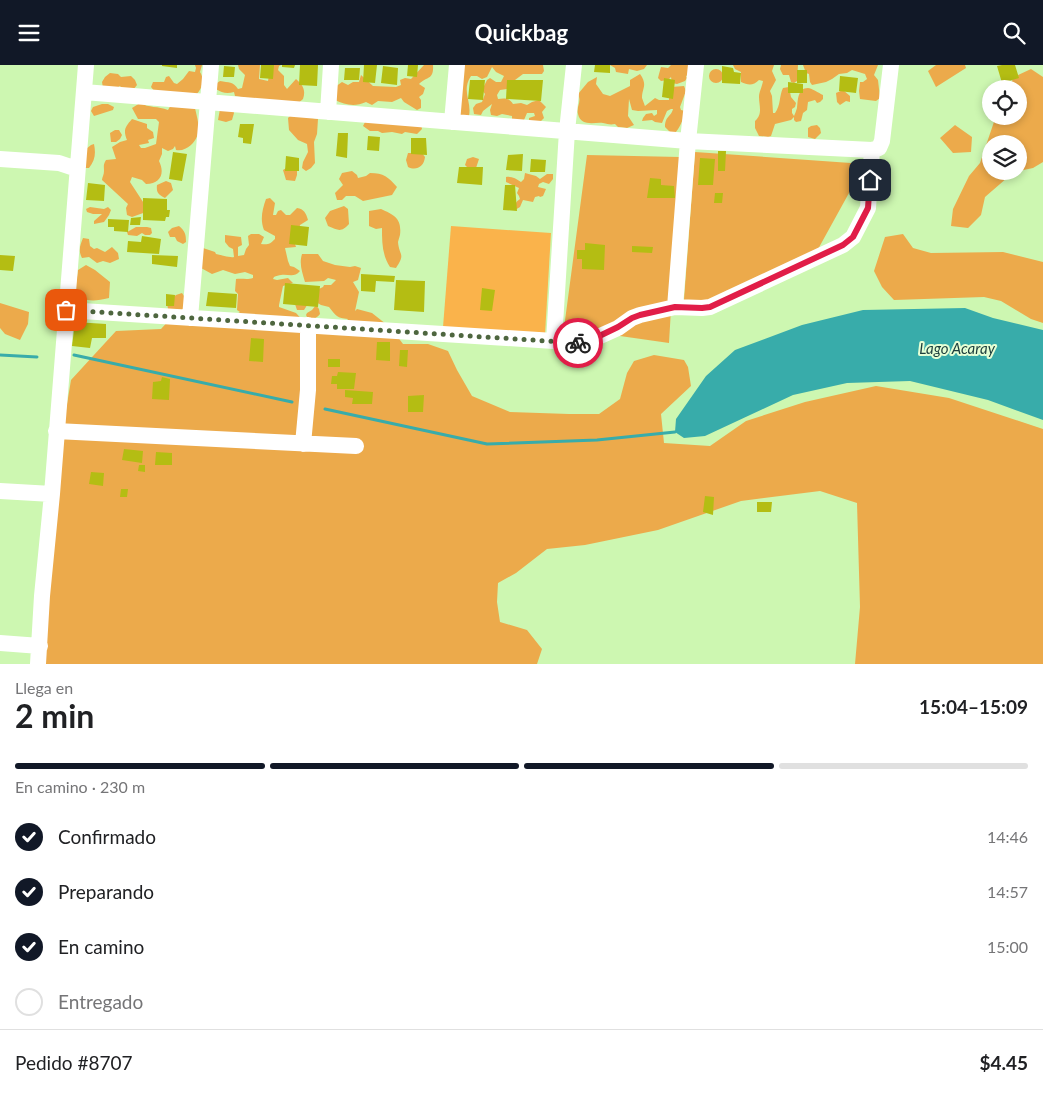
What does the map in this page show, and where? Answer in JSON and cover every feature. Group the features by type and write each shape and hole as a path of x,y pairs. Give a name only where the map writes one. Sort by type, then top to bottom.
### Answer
{"street":[{"path":"38,664 86,65"},
{"path":"190,318 211,65"},
{"path":"328,112 331,65"},
{"path":"452,122 457,65"},
{"path":"554,341 574,65"},
{"path":"675,307 696,65"},
{"path":"84,92 688,141 872,150 879,148 882,141 891,65"},
{"path":"66,310 580,343 589,341 640,315 675,307 710,307 843,245 853,237 868,208 872,150"},
{"path":"0,159 59,163 77,169"},
{"path":"303,443 308,390 308,325"},
{"path":"56,431 356,446"},
{"path":"0,491 52,494"},
{"path":"0,643 40,646"}],"shaded area":[{"path":"195,65 202,65 200,72 202,84 196,95 155,92 151,87 153,82 164,82 166,77 169,76 177,84 189,71 195,72"},
{"path":"238,65 260,65 259,79 268,81 268,65 281,65 278,70 284,76 284,85 287,89 296,79 303,88 303,99 295,106 235,96 234,92 225,93 216,89 217,83 220,81 232,83 238,89 242,88 245,75"},
{"path":"424,65 433,65 433,70 431,75 419,84 425,88 423,94 419,97 421,108 417,110 401,98 392,102 378,101 372,105 366,102 350,105 335,100 335,87 342,82 348,85 353,82 359,82 361,75 373,86 396,87 401,85 400,80 405,78 411,79"},
{"path":"461,65 543,65 544,71 542,74 523,74 507,89 500,90 497,95 498,99 507,99 513,104 521,103 527,105 539,100 546,107 542,112 544,118 540,122 529,123 529,118 535,116 534,113 527,113 524,120 512,120 512,116 502,114 497,116 491,115 492,104 481,115 474,114 473,108 476,104 482,102 485,94 482,90 487,80 490,78 496,82 501,82 504,76 496,72 492,67 487,77 482,79 477,76 471,76 467,86 469,116 459,115"},
{"path":"610,65 647,65 644,69 637,71 629,69 628,74 616,72 615,68"},
{"path":"671,65 689,65 689,75 686,76 685,81 677,84 672,83 671,77 668,80 661,81 658,78 661,67 668,68"},
{"path":"733,65 774,65 772,71 776,80 770,91 773,113 775,113 778,107 783,88 789,87 791,97 796,103 792,109 794,116 802,90 809,88 823,95 823,99 817,103 815,100 808,102 807,110 803,113 801,121 796,122 794,117 791,120 775,124 771,136 759,136 755,128 755,121 760,113 759,95 763,81 759,80 750,84 741,82 741,72 735,69"},
{"path":"781,65 798,65 797,81 791,82 789,75 783,75 780,69"},
{"path":"803,65 878,65 874,75 878,80 880,98 876,101 860,99 860,82 867,79 865,74 852,70 839,74 826,82 812,85 809,74 806,73"},
{"path":"936,65 965,65 966,68 936,87 928,71"},
{"path":"713,69 719,69 723,76 719,83 713,83 709,79 709,73"},
{"path":"1031,69 1043,77 1043,162 1027,169 1027,135 990,135 993,125 1027,125 1027,80 1012,80 1014,77"},
{"path":"110,73 118,74 121,77 131,76 137,85 133,90 123,90 120,86 115,89 103,88 102,82"},
{"path":"640,74 644,84 642,98 645,106 655,98 669,100 671,87 684,86 686,91 680,107 681,110 685,111 681,124 674,134 665,127 666,121 673,109 667,111 662,123 652,120 642,121 646,114 652,113 654,116 657,114 657,110 632,110 629,99 628,116 634,125 627,128 618,127 615,124 582,121 578,114 578,94 588,82 597,77 596,84 603,94 610,96 630,86 630,80"},
{"path":"843,90 850,96 850,102 846,101 840,105 837,102 836,93"},
{"path":"140,103 168,110 171,105 195,108 198,132 195,141 186,149 176,150 175,146 168,151 162,148 159,161 162,170 158,180 151,184 146,184 142,180 132,177 130,182 147,208 146,212 132,217 127,215 126,208 128,204 102,180 106,160 116,159 112,147 127,140 125,129 132,119 147,124 147,128 153,132 154,138 148,140 149,143 139,145 141,148 156,144 159,122 156,119 138,119 132,108"},
{"path":"102,104 114,107 113,110 94,116 91,111 93,107"},
{"path":"233,108 232,120 226,122 218,120 220,109"},
{"path":"292,114 318,119 317,134 314,142 315,163 306,171 302,168 308,152 307,144 298,140 289,130 288,118"},
{"path":"366,120 421,124 422,129 417,134 405,132 402,134 382,133 370,131 363,126"},
{"path":"817,125 821,133 815,139 808,137 808,128"},
{"path":"955,125 972,137 971,152 953,153 940,138"},
{"path":"119,130 122,135 116,142 111,142 110,133"},
{"path":"94,144 94,160 89,168 84,168 86,149"},
{"path":"695,152 865,164 817,251 683,313"},
{"path":"408,153 422,153 425,157 421,166 414,169 408,167 406,160"},
{"path":"587,155 680,157 669,343 564,328"},
{"path":"473,157 479,159 476,168 468,168 465,165 467,159"},
{"path":"982,157 982,180 1005,180 985,197 981,215 968,228 951,226 953,209 969,176 980,163"},
{"path":"288,167 297,167 295,181 286,180 283,170"},
{"path":"352,171 358,178 370,173 382,175 397,187 392,195 363,201 355,196 346,196 342,200 337,200 335,193 343,185 339,179 342,173"},
{"path":"525,173 540,179 547,174 553,174 553,179 549,184 543,182 539,184 538,187 546,189 543,196 535,197 533,202 523,200 520,207 515,210 517,201 520,199 517,193 519,188 506,182 506,177 512,177 521,182 524,179"},
{"path":"166,181 171,183 173,190 165,198 158,193 157,185"},
{"path":"270,198 275,203 273,215 276,215 281,210 286,215 290,215 297,208 304,212 308,220 300,225 294,241 296,247 285,248 290,266 300,271 291,275 279,275 273,279 288,278 293,283 283,286 279,307 296,313 315,334 344,324 348,319 339,317 329,307 311,299 304,310 297,310 294,301 324,285 331,285 336,280 328,278 324,281 305,282 301,265 302,254 318,254 323,261 335,265 361,268 358,280 353,282 359,292 355,311 357,309 372,313 391,328 403,344 428,344 448,351 472,396 510,412 599,414 620,399 627,373 634,361 654,355 684,360 688,367 691,386 661,414 664,443 710,446 746,421 805,402 876,386 949,398 1043,429 1043,664 855,664 860,607 857,503 820,491 741,501 658,530 585,545 547,549 516,573 498,583 497,602 500,622 527,630 542,649 537,664 44,664 52,494 71,380 116,331 161,329 172,317 224,322 240,312 237,310 238,294 235,291 236,279 251,279 253,275 245,272 235,274 223,270 212,274 201,268 203,248 216,254 234,257 233,249 225,242 225,235 241,237 242,245 238,247 238,256 244,255 249,245 248,236 251,234 259,234 264,237 261,244 272,242 275,236 264,230 262,219 266,199"},
{"path":"344,206 348,209 349,224 344,229 339,230 328,226 325,218 330,211"},
{"path":"90,207 104,209 108,207 111,210 104,222 94,224 94,221 102,214 87,212 86,209"},
{"path":"381,209 393,215 400,225 398,242 401,257 396,268 390,267 385,258 382,228 376,229 369,226 369,211"},
{"path":"179,226 185,235 186,242 183,244 177,241 175,237 170,237 168,232 172,228"},
{"path":"451,226 551,233 545,334 443,327"},
{"path":"136,227 151,228 152,233 150,235 142,233 137,236 128,235 127,232"},
{"path":"903,234 913,248 931,253 1003,252 1043,262 1043,323 1031,319 1001,301 984,297 894,300 882,287 874,271 885,237"},
{"path":"83,238 89,239 90,246 94,249 97,248 105,252 112,247 118,253 119,259 110,263 103,261 97,263 89,257 82,258 80,248"},
{"path":"86,265 110,282 109,298 86,300 78,297 75,291 78,270"},
{"path":"182,293 186,299 182,310 168,309 167,303 176,295"},
{"path":"0,303 29,312 28,324 20,340 5,334 0,328"},
{"path":"316,305 320,314 318,317 308,319 307,313"}],"water":[{"name":"Lago Acaray","path":"965,308 993,318 1043,330 1043,420 988,400 910,381 847,383 793,395 705,436 684,438 675,432 676,419 706,376 735,350 802,325 863,310"}],"building":[{"path":"177,65 177,68 162,66"},
{"path":"261,65 274,65 273,79 260,78"},
{"path":"282,65 295,65 294,68 282,67"},
{"path":"300,65 318,65 317,86 299,85"},
{"path":"364,65 377,65 375,83 363,82"},
{"path":"408,65 418,65 417,77 407,76"},
{"path":"595,65 610,65 610,73 594,72"},
{"path":"1015,65 1019,78 1001,80 997,66"},
{"path":"224,66 235,67 234,77 223,77"},
{"path":"383,66 398,68 397,85 381,83"},
{"path":"722,66 733,68 734,72 741,73 740,84 722,83"},
{"path":"345,68 360,68 359,80 344,80"},
{"path":"797,70 807,70 807,83 797,83"},
{"path":"840,76 858,78 856,93 839,91"},
{"path":"664,78 675,80 673,99 662,97"},
{"path":"470,80 485,80 483,100 468,99"},
{"path":"507,80 543,80 541,101 506,99"},
{"path":"788,82 803,84 803,93 788,93"},
{"path":"240,124 254,124 251,144 243,143 243,138 238,137"},
{"path":"338,133 348,133 347,158 336,156"},
{"path":"368,136 380,137 379,151 367,150"},
{"path":"411,138 426,138 427,155 411,154"},
{"path":"718,151 726,151 725,171 718,171"},
{"path":"173,152 187,154 182,181 169,179"},
{"path":"523,154 522,171 506,170 508,155"},
{"path":"286,156 299,158 299,171 285,171"},
{"path":"700,158 715,159 713,185 698,185"},
{"path":"531,159 546,160 545,172 530,172"},
{"path":"459,167 483,167 482,185 457,183"},
{"path":"650,178 661,179 661,185 674,186 675,198 647,198"},
{"path":"88,183 105,185 104,201 86,200"},
{"path":"505,185 515,185 517,211 503,210"},
{"path":"715,193 723,193 722,203 714,203"},
{"path":"143,198 167,199 167,210 170,210 169,217 166,217 165,221 143,220"},
{"path":"141,217 140,225 130,225 131,218"},
{"path":"108,219 129,220 128,232 114,231 114,227 108,227"},
{"path":"291,225 309,227 307,246 289,244"},
{"path":"142,236 161,239 159,254 127,252 128,241 141,242"},
{"path":"585,243 605,245 604,270 582,269 582,259 577,259 577,250 585,250"},
{"path":"632,246 653,247 652,253 632,252"},
{"path":"0,255 15,256 13,271 0,270"},
{"path":"152,255 178,256 177,267 152,264"},
{"path":"361,274 395,276 394,282 376,281 375,292 361,291"},
{"path":"396,280 425,281 424,312 394,310"},
{"path":"285,283 320,286 318,307 283,304"},
{"path":"482,288 495,290 492,311 480,310"},
{"path":"208,292 237,294 236,308 206,306"},
{"path":"166,294 175,295 174,306 166,306"},
{"path":"75,322 106,324 106,338 92,338 90,348 72,346"},
{"path":"251,338 264,339 263,362 249,361"},
{"path":"377,342 390,342 390,361 376,360"},
{"path":"400,350 408,350 407,367 399,366"},
{"path":"328,359 340,359 340,367 328,367"},
{"path":"338,372 356,373 354,389 337,389 337,384 331,384 332,376 337,376"},
{"path":"162,377 170,379 169,400 152,399 153,382 161,381"},
{"path":"345,390 373,392 372,404 352,404 353,398 345,397"},
{"path":"424,395 423,412 408,412 408,396"},
{"path":"124,449 143,451 142,463 122,460"},
{"path":"156,452 172,453 172,465 155,465"},
{"path":"139,465 145,465 145,472 138,471"},
{"path":"91,472 104,473 103,486 89,484"},
{"path":"121,489 128,489 127,497 120,497"},
{"path":"705,496 714,497 713,515 703,512"},
{"path":"757,502 772,502 771,512 757,512"}],"waterway":[{"path":"0,355 37,357"},
{"path":"74,355 292,402"},
{"path":"325,409 487,444 597,440 675,432"}],"way so far":[{"path":"66,310 578,343"}],"route":[{"path":"578,343 589,341 640,315 675,307 710,307 843,245 853,237 868,208 870,180"}]}
